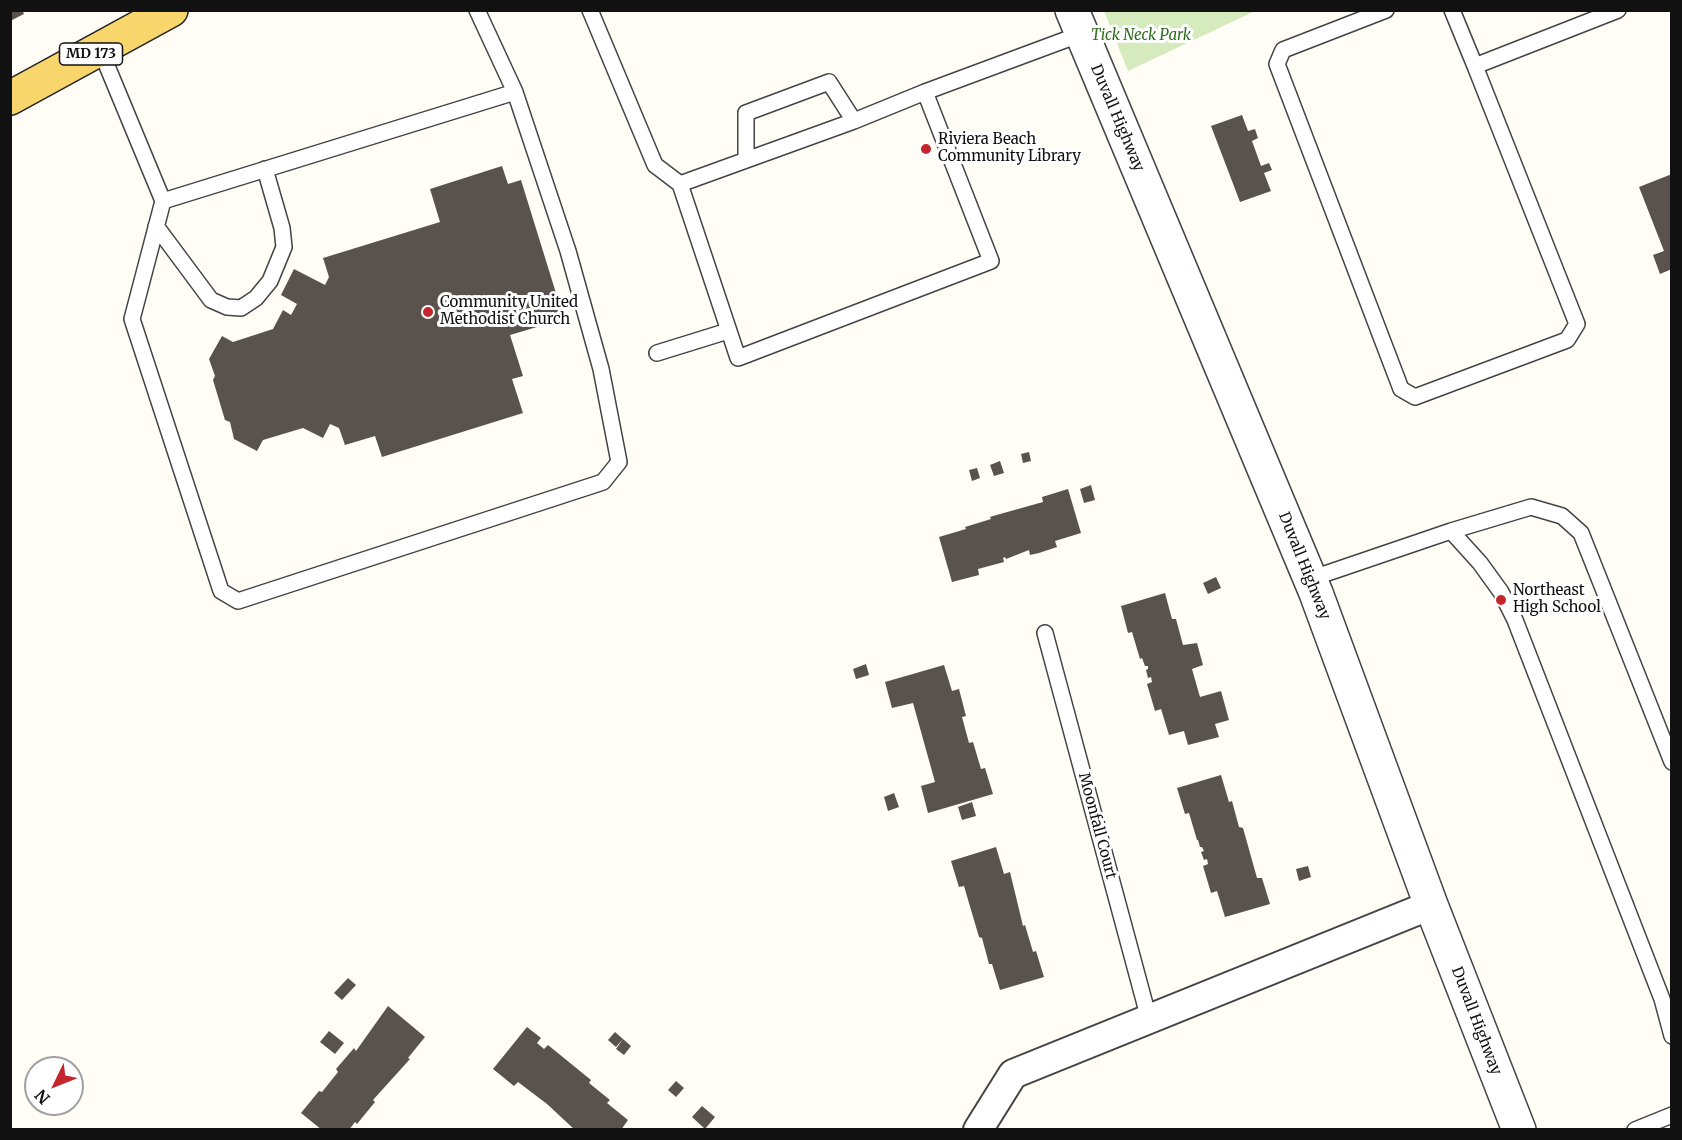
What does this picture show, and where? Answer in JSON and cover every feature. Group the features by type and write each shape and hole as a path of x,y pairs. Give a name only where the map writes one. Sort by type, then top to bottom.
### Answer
{"main road":[{"name":"MD 173","path":"10,98 171,10"}],"street":[{"name":"Duvall Highway","path":"1077,22 1310,579 1431,905 1519,1130"},
{"path":"978,1130 1013,1074 1431,905"}],"lane":[{"path":"100,49 163,201 132,319 221,591 238,601 603,482 619,462 601,369 568,251 516,92 477,10"},
{"path":"590,10 655,165 680,183 738,358 991,261 925,92"},
{"path":"1386,10 1283,50 1277,64 1401,389 1415,397 1567,339 1577,324 1452,10"},
{"path":"1475,66 1618,10"},
{"path":"680,183 854,121 925,92 1077,22"},
{"path":"746,158 746,113 829,82 854,121"},
{"path":"163,201 516,92"},
{"path":"156,226 211,300 227,307 242,308 256,298 270,281 284,248 282,228 266,169"},
{"path":"657,353 728,331"},
{"path":"1310,579 1451,531 1531,507 1562,516 1581,533 1671,762"},
{"path":"1451,531 1480,563 1501,592 1515,620 1662,999 1671,1036"},
{"name":"Moonfall Court","path":"1045,633 1149,1019"},
{"path":"1635,1130 1671,1115"}],"green space":[{"name":"Tick Neck Park","path":"1104,11 1255,11 1128,71"}],"building":[{"path":"10,10 22,10 24,14 10,21"},
{"path":"1242,115 1248,131 1255,129 1258,138 1252,141 1261,166 1269,163 1272,170 1264,173 1271,191 1240,202 1211,126"},
{"name":"Community United Methodist Church","path":"502,166 508,184 521,180 564,319 510,335 523,376 512,379 523,413 382,457 375,436 345,445 339,428 330,424 323,438 303,428 263,440 257,451 234,439 230,422 225,420 209,359 222,336 233,342 273,329 283,310 291,315 297,304 281,295 294,269 325,285 329,277 323,258 440,222 430,189"},
{"path":"1672,174 1672,269 1660,274 1653,255 1664,251 1639,187"},
{"path":"1029,452 1031,461 1023,463 1021,454"},
{"path":"1000,461 1004,473 994,476 990,465"},
{"path":"977,468 980,478 972,481 969,470"},
{"path":"1091,485 1095,500 1084,503 1080,489"},
{"path":"1068,489 1081,533 1055,541 1057,547 1030,555 1029,550 1006,559 1005,557 1004,562 978,569 979,575 952,582 939,537 966,529 965,527 991,519 990,517 1043,502 1042,497"},
{"path":"1216,577 1221,588 1208,594 1203,583"},
{"path":"1165,593 1172,619 1176,619 1183,645 1197,643 1203,665 1192,669 1200,697 1221,691 1229,720 1215,724 1219,737 1188,745 1184,731 1169,735 1161,709 1155,711 1147,684 1152,682 1146,670 1148,666 1145,666 1142,658 1140,659 1132,632 1128,633 1121,606"},
{"path":"866,664 869,675 856,679 853,669"},
{"path":"944,665 952,691 959,689 966,716 962,717 969,743 973,742 981,769 985,768 993,794 928,813 921,786 935,782 913,703 892,708 885,682"},
{"path":"1221,775 1229,802 1232,801 1239,827 1243,828 1257,878 1262,878 1270,904 1225,917 1217,891 1211,893 1203,866 1208,864 1207,859 1204,860 1201,852 1204,851 1197,840 1189,813 1185,814 1177,788"},
{"path":"894,793 899,807 888,811 884,797"},
{"path":"972,802 976,816 962,820 958,807"},
{"path":"996,847 1004,874 1010,872 1023,926 1025,925 1033,952 1036,951 1044,977 1000,990 992,964 989,964 982,938 979,937 964,886 959,887 951,861"},
{"path":"1308,866 1311,877 1299,881 1296,869"},
{"path":"348,978 356,985 342,1000 334,993"},
{"path":"388,1006 425,1037 408,1058 410,1059 373,1100 375,1102 357,1124 355,1122 349,1130 322,1130 301,1113 319,1091 322,1092 338,1072 336,1069 354,1048 356,1051"},
{"path":"527,1027 541,1038 537,1043 544,1049 548,1045 591,1080 589,1083 610,1100 607,1103 628,1120 621,1130 575,1130 547,1104 518,1082 514,1086 493,1069"},
{"path":"329,1031 344,1043 335,1054 320,1042"},
{"path":"615,1032 623,1039 616,1047 608,1040"},
{"path":"623,1039 631,1046 624,1055 616,1049"},
{"path":"676,1081 684,1088 676,1097 668,1090"},
{"path":"702,1106 715,1117 705,1129 692,1117"}],"place":[{"name":"Riviera Beach Community Library","path":"926,149"},
{"name":"Community United Methodist Church","path":"428,312"},
{"name":"Northeast High School","path":"1501,600"}]}
